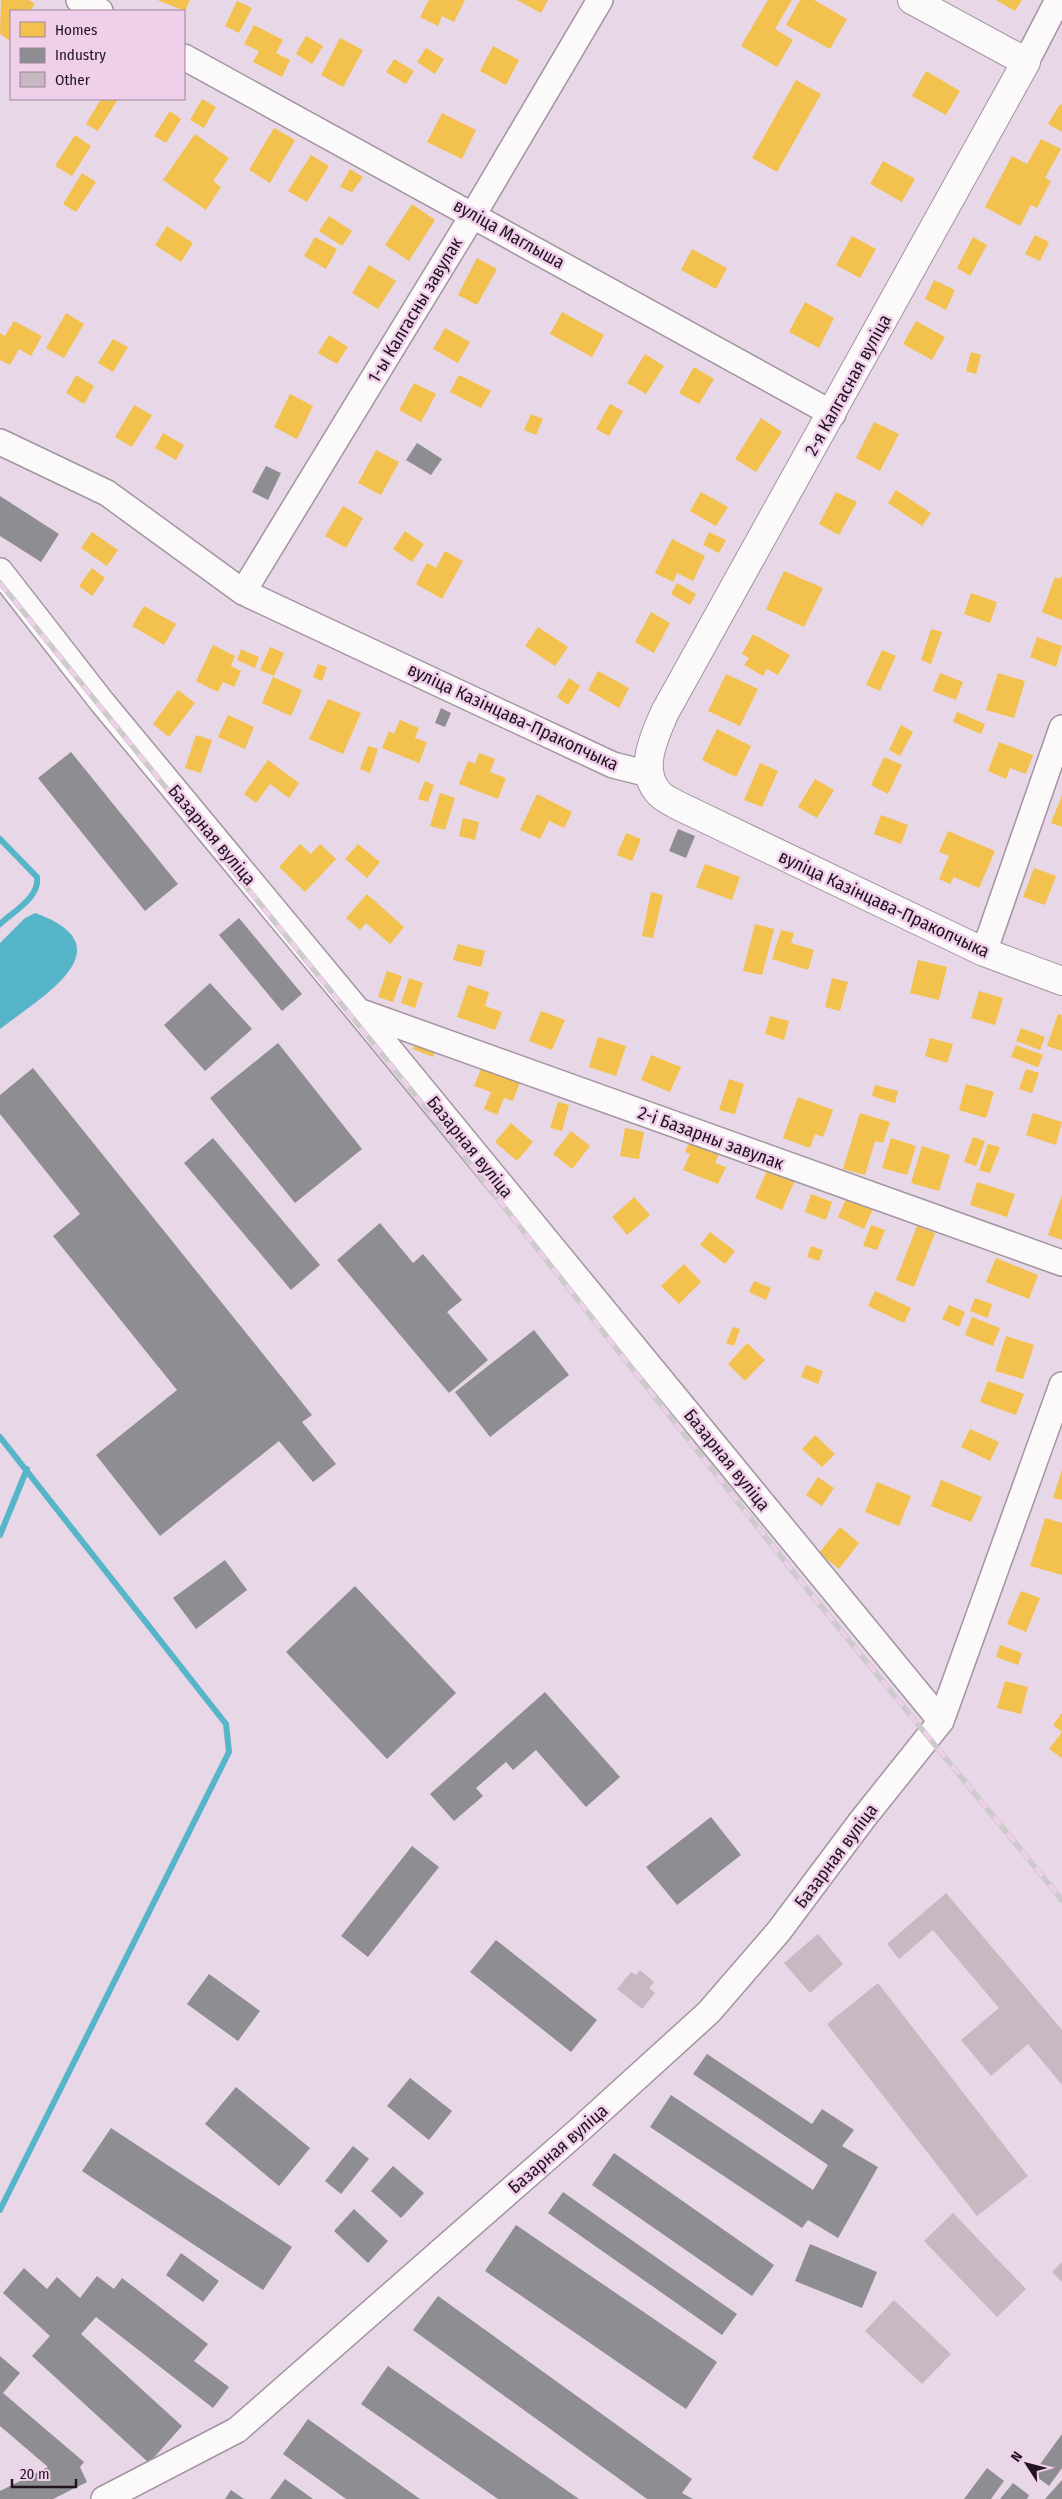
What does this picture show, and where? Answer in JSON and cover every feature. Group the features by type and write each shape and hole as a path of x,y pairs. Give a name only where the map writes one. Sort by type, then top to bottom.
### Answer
{"street":[{"path":"79,0 98,10"},
{"name":"1-ы Калгасны завулак","path":"243,592 473,214 600,0"},
{"path":"912,0 1026,62"},
{"name":"2-я Калгасная вуліца","path":"648,774 651,746 665,712 832,414 1026,62 1058,0"},
{"name":"вуліца Маглыша","path":"185,58 473,214 832,414"},
{"name":"вуліца Казінцава-Пракопчыка","path":"0,442 107,492 243,592 613,766 648,774 658,793 677,805 984,952 1062,981"},
{"name":"Базарная вуліца","path":"0,571 102,702 941,1721"},
{"path":"984,952 1062,728"},
{"name":"2-і Базарны завулак","path":"359,1012 1062,1263"},
{"name":"Базарная вуліца","path":"104,2499 237,2430 655,2064 709,2012 778,1931 862,1820 941,1721 1062,1385"}],"water":[{"path":"35,913 62,926 75,941 76,956 68,972 54,988 0,1029 0,943 25,918"}],"building: Homes":[{"path":"1,0 29,0 35,4 31,10 10,10 10,41 0,34"},
{"path":"157,0 190,0 185,11"},
{"path":"429,0 465,0 454,22 442,16 438,26 420,17"},
{"path":"517,0 548,0 541,13"},
{"path":"768,0 792,0 775,29 793,40 777,67 741,46"},
{"path":"800,0 814,0 847,19 830,49 786,25"},
{"path":"996,0 1022,0 1015,11"},
{"path":"237,1 252,8 239,33 225,26"},
{"path":"254,25 283,40 276,53 290,60 282,77 253,62 259,51 244,44"},
{"path":"306,36 323,46 312,64 296,54"},
{"path":"340,38 363,50 343,87 321,75"},
{"path":"493,46 519,60 506,85 480,71"},
{"path":"426,48 444,59 435,74 417,62"},
{"path":"394,59 414,71 406,84 386,72"},
{"path":"926,71 960,91 946,115 912,96"},
{"path":"796,80 821,94 777,172 752,158"},
{"path":"202,99 216,107 204,128 190,120"},
{"path":"100,100 117,100 98,131 86,124"},
{"path":"1060,104 1062,105 1062,132 1048,124"},
{"path":"170,111 181,119 166,143 154,136"},
{"path":"442,113 476,130 462,159 427,142"},
{"path":"274,128 295,140 270,183 249,170"},
{"path":"195,134 229,158 213,181 221,187 206,210 163,180"},
{"path":"75,135 91,146 72,176 55,166"},
{"path":"1041,139 1061,149 1045,178 1051,181 1037,208 1031,205 1020,226 985,207 1012,156 1027,164"},
{"path":"311,155 329,166 307,202 288,191"},
{"path":"883,161 915,179 902,202 870,184"},
{"path":"350,169 363,177 352,192 340,187"},
{"path":"82,173 96,182 76,212 63,204"},
{"path":"412,204 435,220 409,261 385,245"},
{"path":"329,216 352,231 342,246 319,231"},
{"path":"167,226 193,243 181,262 155,245"},
{"path":"1035,235 1049,242 1040,261 1025,254"},
{"path":"852,236 876,249 860,278 836,265"},
{"path":"315,237 337,249 326,269 304,256"},
{"path":"973,237 987,245 970,276 957,268"},
{"path":"692,249 727,268 716,289 681,270"},
{"path":"477,258 497,269 477,305 458,295"},
{"path":"369,265 396,281 378,309 352,293"},
{"path":"934,280 955,290 946,310 925,299"},
{"path":"805,302 834,318 819,348 789,332"},
{"path":"562,312 604,335 592,357 550,334"},
{"path":"66,313 84,324 64,358 46,348"},
{"path":"14,321 42,336 31,356 19,349 10,365 0,360 0,333 5,336"},
{"path":"916,321 945,337 932,360 903,344"},
{"path":"445,328 470,342 458,363 433,349"},
{"path":"329,335 348,347 337,364 318,353"},
{"path":"113,339 128,347 113,372 98,363"},
{"path":"971,352 981,355 976,374 966,371"},
{"path":"645,354 664,366 646,394 627,383"},
{"path":"694,367 714,379 699,404 679,393"},
{"path":"76,375 94,386 84,404 66,393"},
{"path":"459,375 491,391 481,408 450,392"},
{"path":"414,383 436,394 421,422 399,410"},
{"path":"290,394 313,406 297,439 274,427"},
{"path":"610,404 623,411 609,436 596,429"},
{"path":"134,405 152,415 132,447 115,437"},
{"path":"531,414 543,419 536,435 524,430"},
{"path":"761,418 782,432 756,472 735,459"},
{"path":"874,422 899,434 880,471 856,458"},
{"path":"163,433 184,445 176,460 155,448"},
{"path":"376,450 399,462 381,495 358,483"},
{"path":"896,490 931,513 922,526 888,503"},
{"path":"701,492 728,507 716,526 690,511"},
{"path":"836,492 857,502 839,535 819,524"},
{"path":"343,506 363,518 346,548 325,536"},
{"path":"405,531 424,544 412,562 393,549"},
{"path":"92,532 118,550 107,566 81,548"},
{"path":"709,532 726,540 719,553 703,545"},
{"path":"672,539 705,556 693,581 677,573 673,582 655,573"},
{"path":"445,551 463,561 442,599 416,584 427,563 436,568"},
{"path":"92,568 105,578 92,596 79,586"},
{"path":"784,571 823,588 804,627 766,609"},
{"path":"1062,575 1062,620 1042,612 1055,577 1060,579"},
{"path":"677,583 696,594 690,605 671,594"},
{"path":"971,593 997,602 990,623 964,614"},
{"path":"144,606 176,624 164,645 132,626"},
{"path":"651,612 670,623 654,653 635,642"},
{"path":"538,627 568,647 555,666 525,646"},
{"path":"931,629 942,632 931,664 921,660"},
{"path":"753,634 790,655 778,675 767,669 763,676 744,665 749,658 742,654"},
{"path":"1037,637 1062,646 1056,667 1030,657"},
{"path":"213,645 235,656 231,666 241,671 234,687 223,682 218,692 196,681"},
{"path":"270,647 284,653 274,676 260,670"},
{"path":"241,649 259,657 255,668 237,660"},
{"path":"882,650 896,656 880,691 866,685"},
{"path":"318,664 327,667 322,681 313,677"},
{"path":"598,671 629,688 619,708 588,690"},
{"path":"940,673 963,682 956,700 933,691"},
{"path":"998,673 1025,681 1014,718 986,710"},
{"path":"726,674 758,689 740,726 708,711"},
{"path":"273,677 302,690 291,716 262,703"},
{"path":"569,678 580,686 568,705 557,697"},
{"path":"178,690 195,703 169,737 153,724"},
{"path":"328,699 361,713 343,754 309,739"},
{"path":"957,712 985,724 981,734 953,722"},
{"path":"228,715 254,727 245,749 218,737"},
{"path":"400,720 419,728 415,738 427,742 419,763 382,748 389,731 394,734"},
{"path":"901,725 913,732 900,756 889,750"},
{"path":"717,729 751,746 736,777 702,760"},
{"path":"196,735 212,740 201,773 185,768"},
{"path":"999,742 1033,755 1026,774 1010,768 1006,779 988,771"},
{"path":"368,746 378,749 370,773 360,769"},
{"path":"479,753 495,759 490,772 506,778 498,799 459,784 468,761 475,764"},
{"path":"884,757 902,765 888,794 871,785"},
{"path":"268,760 299,783 289,798 270,784 256,803 244,794"},
{"path":"760,763 778,771 762,807 744,800"},
{"path":"815,779 834,790 817,818 798,807"},
{"path":"425,781 434,785 428,802 418,799"},
{"path":"440,793 455,798 445,830 430,826"},
{"path":"537,794 572,812 564,828 549,821 540,839 520,830"},
{"path":"1062,795 1062,827 1051,823"},
{"path":"881,815 908,825 901,844 874,834"},
{"path":"463,818 479,822 475,840 459,836"},
{"path":"948,831 995,851 979,888 954,877 950,884 939,879 949,856 939,852"},
{"path":"626,833 641,839 632,861 617,855"},
{"path":"300,844 311,854 320,844 336,859 305,892 279,867"},
{"path":"358,844 380,862 367,878 345,859"},
{"path":"705,864 740,877 732,900 696,887"},
{"path":"1034,868 1056,876 1045,905 1023,897"},
{"path":"651,892 663,895 653,938 642,936"},
{"path":"367,894 404,927 390,944 366,923 360,930 346,918"},
{"path":"755,924 774,929 762,975 743,971"},
{"path":"781,930 794,933 791,943 814,950 808,970 772,959"},
{"path":"458,944 485,951 481,967 453,960"},
{"path":"918,960 947,967 939,1000 910,993"},
{"path":"387,971 402,976 393,1002 378,997"},
{"path":"409,978 423,983 415,1008 401,1003"},
{"path":"832,978 848,982 840,1011 825,1007"},
{"path":"468,985 489,992 485,1006 502,1012 495,1030 457,1017"},
{"path":"979,991 1003,998 995,1025 971,1018"},
{"path":"541,1011 565,1020 552,1050 529,1041"},
{"path":"1058,1014 1062,1015 1062,1051 1047,1046"},
{"path":"770,1016 789,1021 784,1040 765,1034"},
{"path":"1021,1028 1045,1037 1040,1050 1016,1041"},
{"path":"418,1037 438,1045 433,1057 413,1049"},
{"path":"598,1037 626,1046 616,1076 589,1067"},
{"path":"930,1038 953,1044 947,1063 925,1056"},
{"path":"1016,1045 1043,1055 1038,1067 1011,1057"},
{"path":"651,1055 681,1067 670,1092 641,1080"},
{"path":"483,1064 521,1079 513,1101 504,1098 497,1115 484,1109 491,1092 474,1086"},
{"path":"1026,1069 1039,1073 1032,1093 1019,1089"},
{"path":"729,1079 744,1084 735,1114 719,1110"},
{"path":"966,1084 994,1092 986,1118 959,1110"},
{"path":"875,1085 898,1091 895,1103 872,1096"},
{"path":"798,1097 833,1110 823,1137 815,1134 810,1148 783,1138"},
{"path":"558,1102 569,1105 562,1131 550,1128"},
{"path":"860,1113 890,1122 883,1143 875,1141 865,1175 843,1169"},
{"path":"1033,1113 1062,1122 1056,1145 1026,1135"},
{"path":"511,1123 533,1142 517,1161 495,1142"},
{"path":"625,1128 644,1132 639,1159 620,1156"},
{"path":"571,1131 590,1146 572,1169 553,1154"},
{"path":"691,1137 721,1149 715,1163 726,1167 718,1184 683,1170 690,1154 685,1152"},
{"path":"973,1137 985,1141 976,1166 964,1162"},
{"path":"891,1138 916,1146 907,1175 882,1168"},
{"path":"988,1144 1000,1147 990,1173 979,1170"},
{"path":"922,1146 950,1155 939,1191 911,1183"},
{"path":"769,1166 796,1178 782,1210 755,1198"},
{"path":"977,1182 1015,1194 1007,1217 970,1205"},
{"path":"849,1192 875,1204 864,1229 838,1217"},
{"path":"811,1194 832,1202 826,1220 805,1212"},
{"path":"1062,1195 1062,1240 1048,1235"},
{"path":"634,1197 650,1215 627,1235 612,1217"},
{"path":"871,1225 885,1230 877,1250 863,1246"},
{"path":"917,1226 935,1233 914,1287 896,1280"},
{"path":"710,1232 735,1251 725,1264 700,1245"},
{"path":"811,1246 823,1250 819,1261 807,1257"},
{"path":"996,1258 1038,1275 1029,1299 986,1282"},
{"path":"684,1264 701,1282 679,1304 661,1286"},
{"path":"754,1281 771,1288 766,1300 749,1292"},
{"path":"875,1291 911,1308 904,1323 868,1306"},
{"path":"975,1298 992,1304 988,1318 970,1311"},
{"path":"949,1305 965,1312 959,1327 942,1319"},
{"path":"972,1317 1000,1328 993,1346 965,1335"},
{"path":"733,1327 740,1329 734,1346 726,1343"},
{"path":"1006,1336 1034,1345 1023,1379 995,1371"},
{"path":"747,1343 765,1360 745,1381 728,1364"},
{"path":"806,1365 823,1371 818,1384 801,1377"},
{"path":"988,1381 1024,1394 1016,1415 980,1402"},
{"path":"970,1429 999,1442 990,1461 961,1447"},
{"path":"815,1435 835,1454 822,1467 802,1449"},
{"path":"1062,1470 1062,1500 1053,1498"},
{"path":"818,1477 834,1488 822,1506 806,1495"},
{"path":"941,1480 982,1497 971,1522 931,1506"},
{"path":"877,1482 911,1496 899,1526 865,1512"},
{"path":"1045,1518 1062,1523 1062,1575 1030,1566"},
{"path":"840,1527 859,1543 839,1569 819,1553"},
{"path":"1021,1591 1040,1598 1026,1632 1007,1624"},
{"path":"1000,1645 1022,1653 1018,1665 996,1657"},
{"path":"1005,1681 1028,1687 1021,1714 997,1708"},
{"path":"1062,1713 1062,1732 1053,1725"},
{"path":"1062,1732 1062,1758 1049,1749"}],"building: Industry":[{"path":"417,443 442,459 431,475 406,460"},
{"path":"266,466 281,473 268,500 252,492"},
{"path":"0,496 59,534 41,562 0,536"},
{"path":"441,708 451,713 445,727 435,723"},
{"path":"71,752 178,884 145,911 38,778"},
{"path":"678,829 695,836 686,858 669,851"},
{"path":"239,918 302,994 282,1011 219,935"},
{"path":"210,983 252,1029 205,1071 164,1025"},
{"path":"278,1043 362,1149 295,1203 210,1098"},
{"path":"33,1068 312,1415 302,1422 336,1464 313,1482 279,1441 160,1536 96,1455 177,1390 53,1236 80,1214 0,1114 0,1095"},
{"path":"213,1138 320,1265 291,1290 184,1163"},
{"path":"380,1223 413,1263 423,1254 462,1300 447,1312 488,1360 449,1393 337,1260"},
{"path":"534,1330 569,1375 490,1437 455,1392"},
{"path":"225,1560 247,1590 196,1629 173,1598"},
{"path":"355,1586 456,1693 387,1759 286,1652"},
{"path":"545,1692 620,1777 586,1807 536,1750 513,1770 506,1762 476,1788 483,1796 454,1821 430,1794"},
{"path":"711,1817 741,1855 677,1905 646,1867"},
{"path":"412,1846 439,1867 368,1957 341,1936"},
{"path":"496,1940 597,2020 571,2052 470,1972"},
{"path":"209,1974 260,2011 238,2041 187,2004"},
{"path":"707,2054 812,2124 822,2109 854,2130 842,2146 878,2167 838,2238 808,2220 802,2228 650,2127 671,2095 813,2190 828,2165 693,2074"},
{"path":"410,2078 452,2111 429,2140 387,2106"},
{"path":"236,2087 310,2148 279,2186 205,2124"},
{"path":"111,2128 292,2247 263,2290 82,2171"},
{"path":"353,2146 369,2159 341,2194 325,2181"},
{"path":"614,2153 774,2265 752,2296 592,2185"},
{"path":"393,2166 424,2193 401,2218 371,2191"},
{"path":"563,2192 737,2314 722,2335 548,2213"},
{"path":"354,2209 388,2241 368,2263 334,2231"},
{"path":"516,2225 717,2362 686,2409 485,2271"},
{"path":"810,2244 877,2272 862,2308 795,2281"},
{"path":"181,2253 219,2281 203,2302 166,2275"},
{"path":"24,2268 47,2289 57,2277 80,2298 97,2276 114,2289 122,2278 208,2344 194,2361 229,2387 213,2408 96,2317 81,2334 182,2426 149,2463 32,2356 50,2336 3,2293"},
{"path":"438,2296 692,2479 682,2493 693,2499 647,2499 413,2330"},
{"path":"0,2356 20,2373 3,2393 84,2462 80,2467 87,2482 53,2499 0,2499 0,2491 48,2467 0,2426"},
{"path":"388,2366 579,2499 498,2499 361,2404"},
{"path":"308,2419 420,2499 346,2499 283,2454"},
{"path":"1062,2434 1062,2468 1049,2486 1033,2474"},
{"path":"987,2468 1004,2481 991,2499 964,2499"},
{"path":"285,2479 313,2499 270,2499"},
{"path":"1062,2480 1062,2499 1045,2499"},
{"path":"1013,2483 1029,2495 1027,2499 1000,2499"},
{"path":"231,2490 244,2499 225,2499"}],"building: Other":[{"path":"946,1893 1062,2030 1062,2085 1028,2044 991,2076 961,2040 999,2008 933,1930 899,1959 887,1944"},
{"path":"818,1934 843,1964 810,1993 784,1963"},
{"path":"640,1970 654,1982 649,1988 655,1993 642,2009 617,1989 631,1972 636,1975"},
{"path":"878,1983 1028,2176 977,2216 827,2024"},
{"path":"953,2213 1026,2289 997,2317 924,2241"},
{"path":"1062,2262 1062,2282 1052,2272"},
{"path":"894,2300 951,2354 922,2384 865,2331"}],"waterway":[{"path":"0,839 37,877 37,884 30,897 19,909 0,924"},
{"path":"0,1437 226,1724 229,1752 0,2210"},
{"path":"0,1535 27,1469"}],"railway":[{"path":"0,583 441,1127 802,1583 1062,1900"}]}
